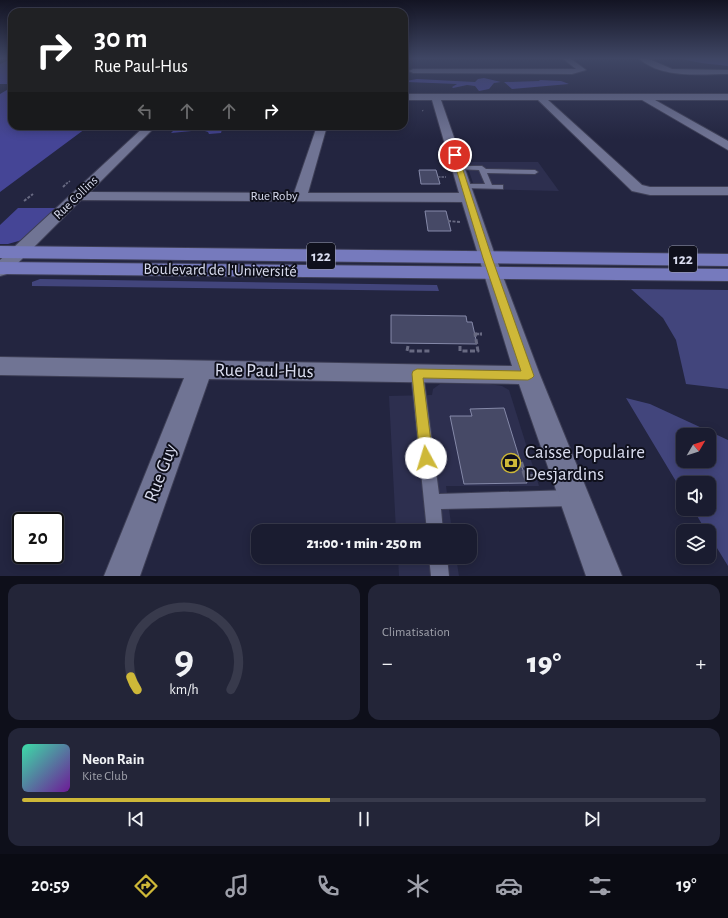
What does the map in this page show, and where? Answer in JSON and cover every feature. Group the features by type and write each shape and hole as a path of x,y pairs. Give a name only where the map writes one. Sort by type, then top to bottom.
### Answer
{"main road":[{"name":"Boulevard de l'Université","path":"490,266 728,260"},
{"name":"Boulevard de l'Université","path":"4,262 490,266 728,275"}],"street":[{"path":"408,97 728,98"},
{"path":"436,97 490,266 528,376 604,576"},
{"path":"540,97 640,189 650,191 728,191"},
{"path":"644,97 728,146"},
{"name":"Rue Collins","path":"4,262 79,196 147,130"},
{"path":"300,196 321,130"},
{"name":"Rue Roby","path":"79,196 300,196 467,192"},
{"name":"Rue Paul-Hus","path":"0,366 528,376"},
{"name":"Rue Guy","path":"122,576 200,370"}],"lane":[{"path":"459,168 482,168 489,187"},
{"path":"484,173 535,172"},
{"path":"484,173 498,176"},
{"path":"467,192 489,187 500,187"},
{"path":"417,374 434,524"},
{"path":"432,502 575,498"},
{"path":"439,564 440,576"}],"path":[{"path":"63,187 70,181"},
{"path":"24,201 33,194"},
{"path":"460,346 460,351 478,351 474,334 482,334"},
{"path":"408,346 407,351 431,351"},
{"path":"521,462 525,476 536,476"}],"shaded area":[{"path":"456,85 492,85 489,89 479,91 475,86 467,85 452,87"},
{"path":"507,85 559,85 512,89"},
{"path":"8,89 8,130 84,130 0,192 0,94"},
{"path":"180,130 202,130 171,133 173,131"},
{"path":"202,130 222,130 221,133 209,134 208,132"},
{"path":"466,162 538,162 559,191 475,189"},
{"path":"18,208 57,208 22,240 8,244 0,244 0,225"},
{"path":"40,279 437,285 439,291 32,286 32,282"},
{"path":"631,289 728,290 728,389 686,384 676,340 663,318"},
{"path":"440,384 489,384 502,386 509,390 539,486 446,486 451,524 396,524 389,396 432,395 433,389"},
{"path":"626,398 650,404 702,428 676,428 676,468 716,468 716,434 728,440 728,566 716,546 716,524 702,524 697,516 716,516 716,476 676,476 676,481"},
{"path":"398,564 457,564 459,576 399,576"}],"building":[{"path":"419,170 436,170 440,184 421,184"},
{"path":"425,211 446,211 451,231 428,231"},
{"path":"391,315 466,316 467,322 472,322 477,344 391,343"},
{"path":"504,408 527,483 464,484 450,416 472,416 470,409"}],"place":[{"name":"Caisse Populaire Desjardins","path":"511,463"}],"route":[{"path":"426,458 417,374 528,376 498,286 487,258 455,155"}]}
